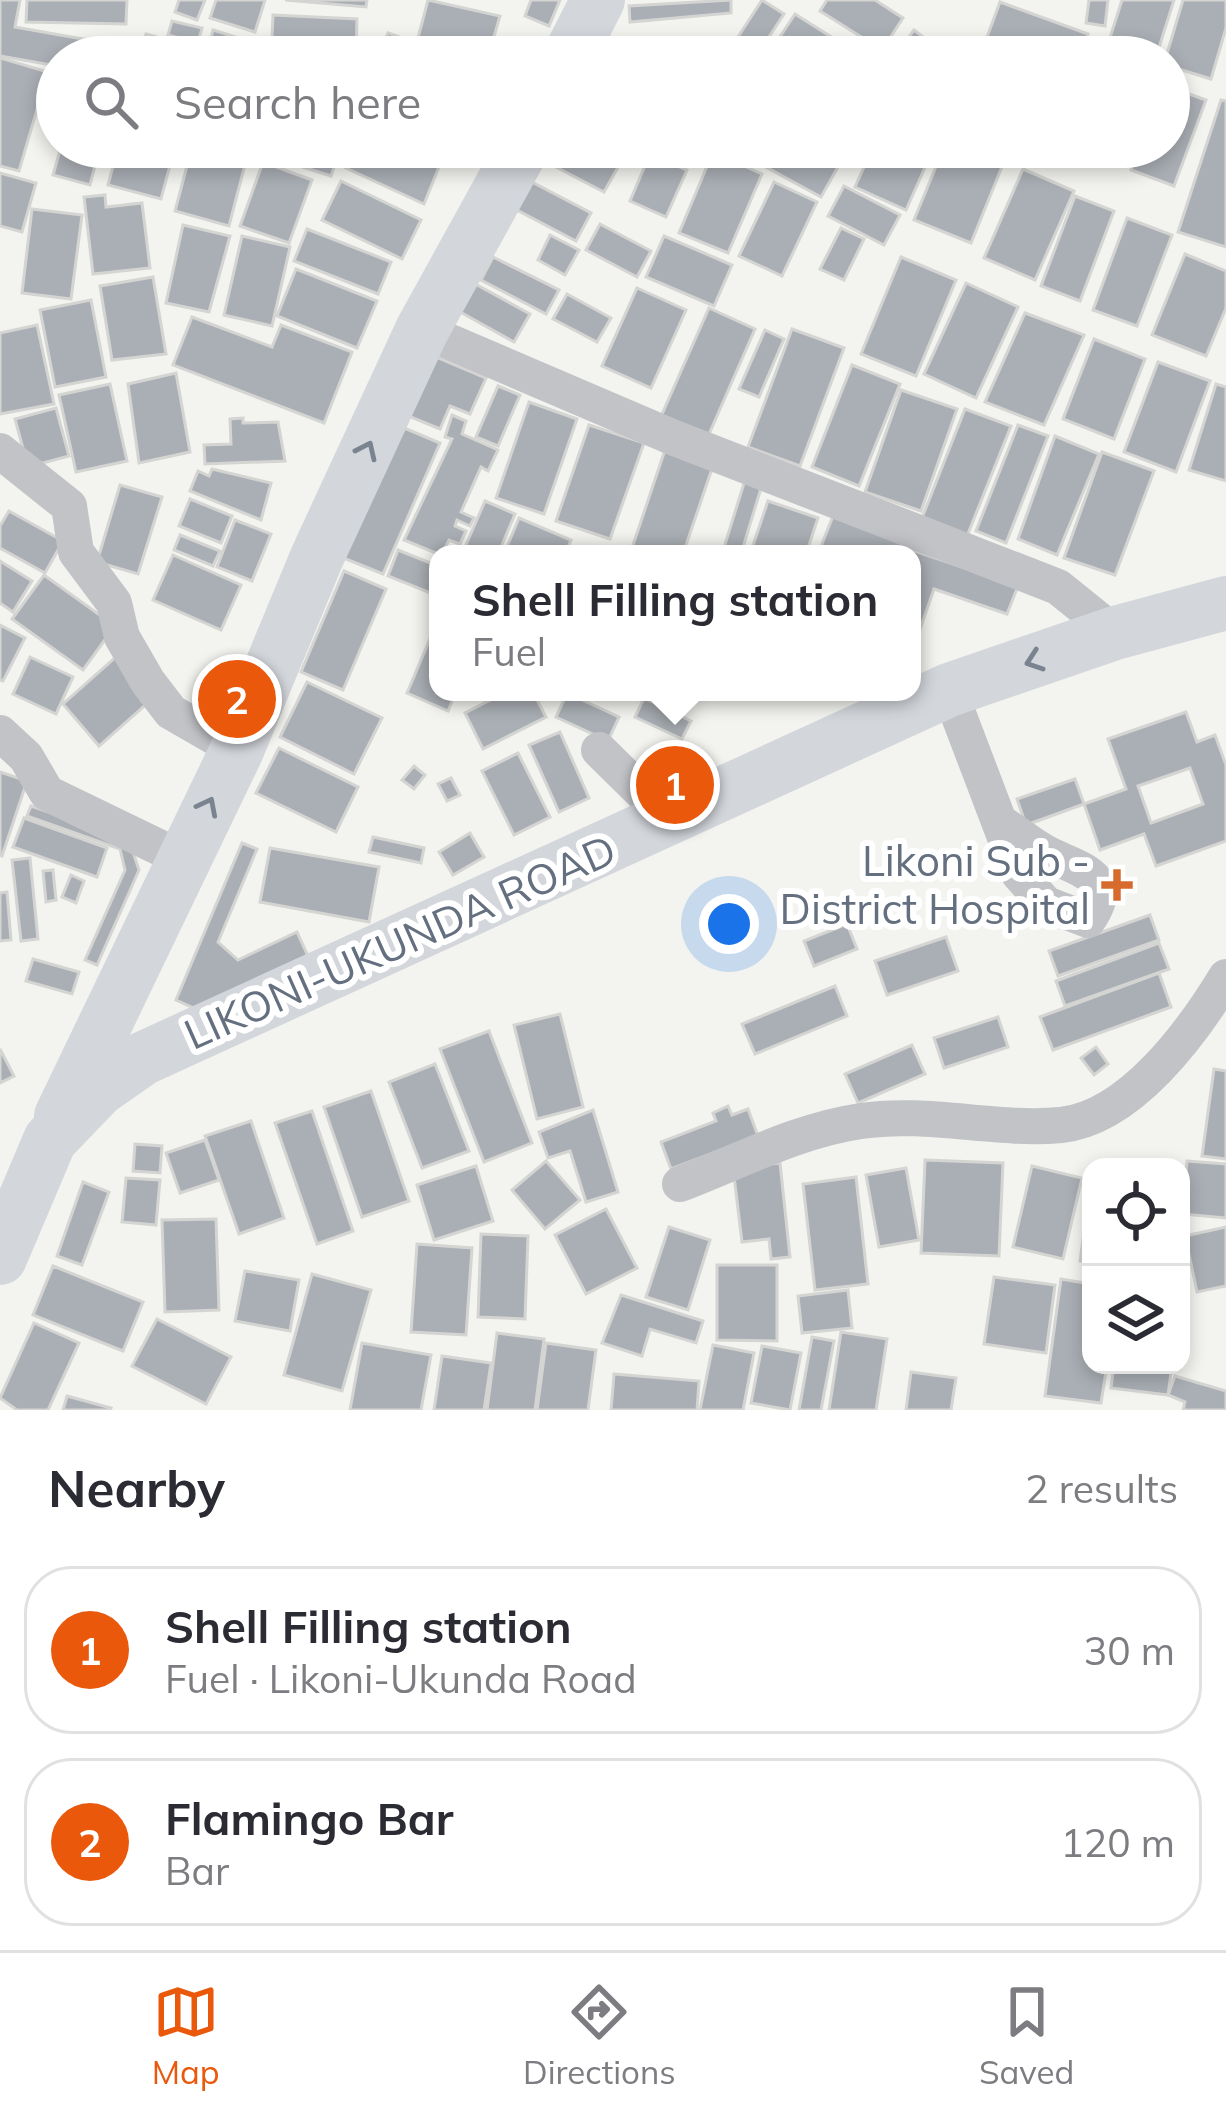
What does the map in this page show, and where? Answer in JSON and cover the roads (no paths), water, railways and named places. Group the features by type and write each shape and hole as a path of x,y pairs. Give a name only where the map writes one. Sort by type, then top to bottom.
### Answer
{"highway":[{"path":"580,36 598,0"},
{"path":"50,1140 181,858 237,750 317,557 422,330 511,168"},
{"name":"LIKONI-UKUNDA ROAD","path":"0,1258 50,1140 114,1079 212,1024 670,821 949,690 1115,633 1226,603"},
{"path":"131,966 123,1006 140,1034 160,1039 212,1024"}],"street":[{"path":"422,330 672,437 1058,587 1115,633"},
{"path":"0,451 69,506 76,552 114,603 122,637 171,712 237,750"},
{"path":"949,690 1004,825"},
{"path":"0,733 26,757 47,793 181,858"},
{"path":"599,750 670,821"},
{"path":"680,1184 792,1140 856,1121 902,1117 1058,1126 1090,1120 1123,1099 1170,1051 1226,977"}],"place":[{"name":"Flamingo Bar","path":"237,699"},
{"name":"Shell Filling station","path":"675,785"},
{"name":"Likoni Sub - District Hospital","path":"1117,885"}]}
